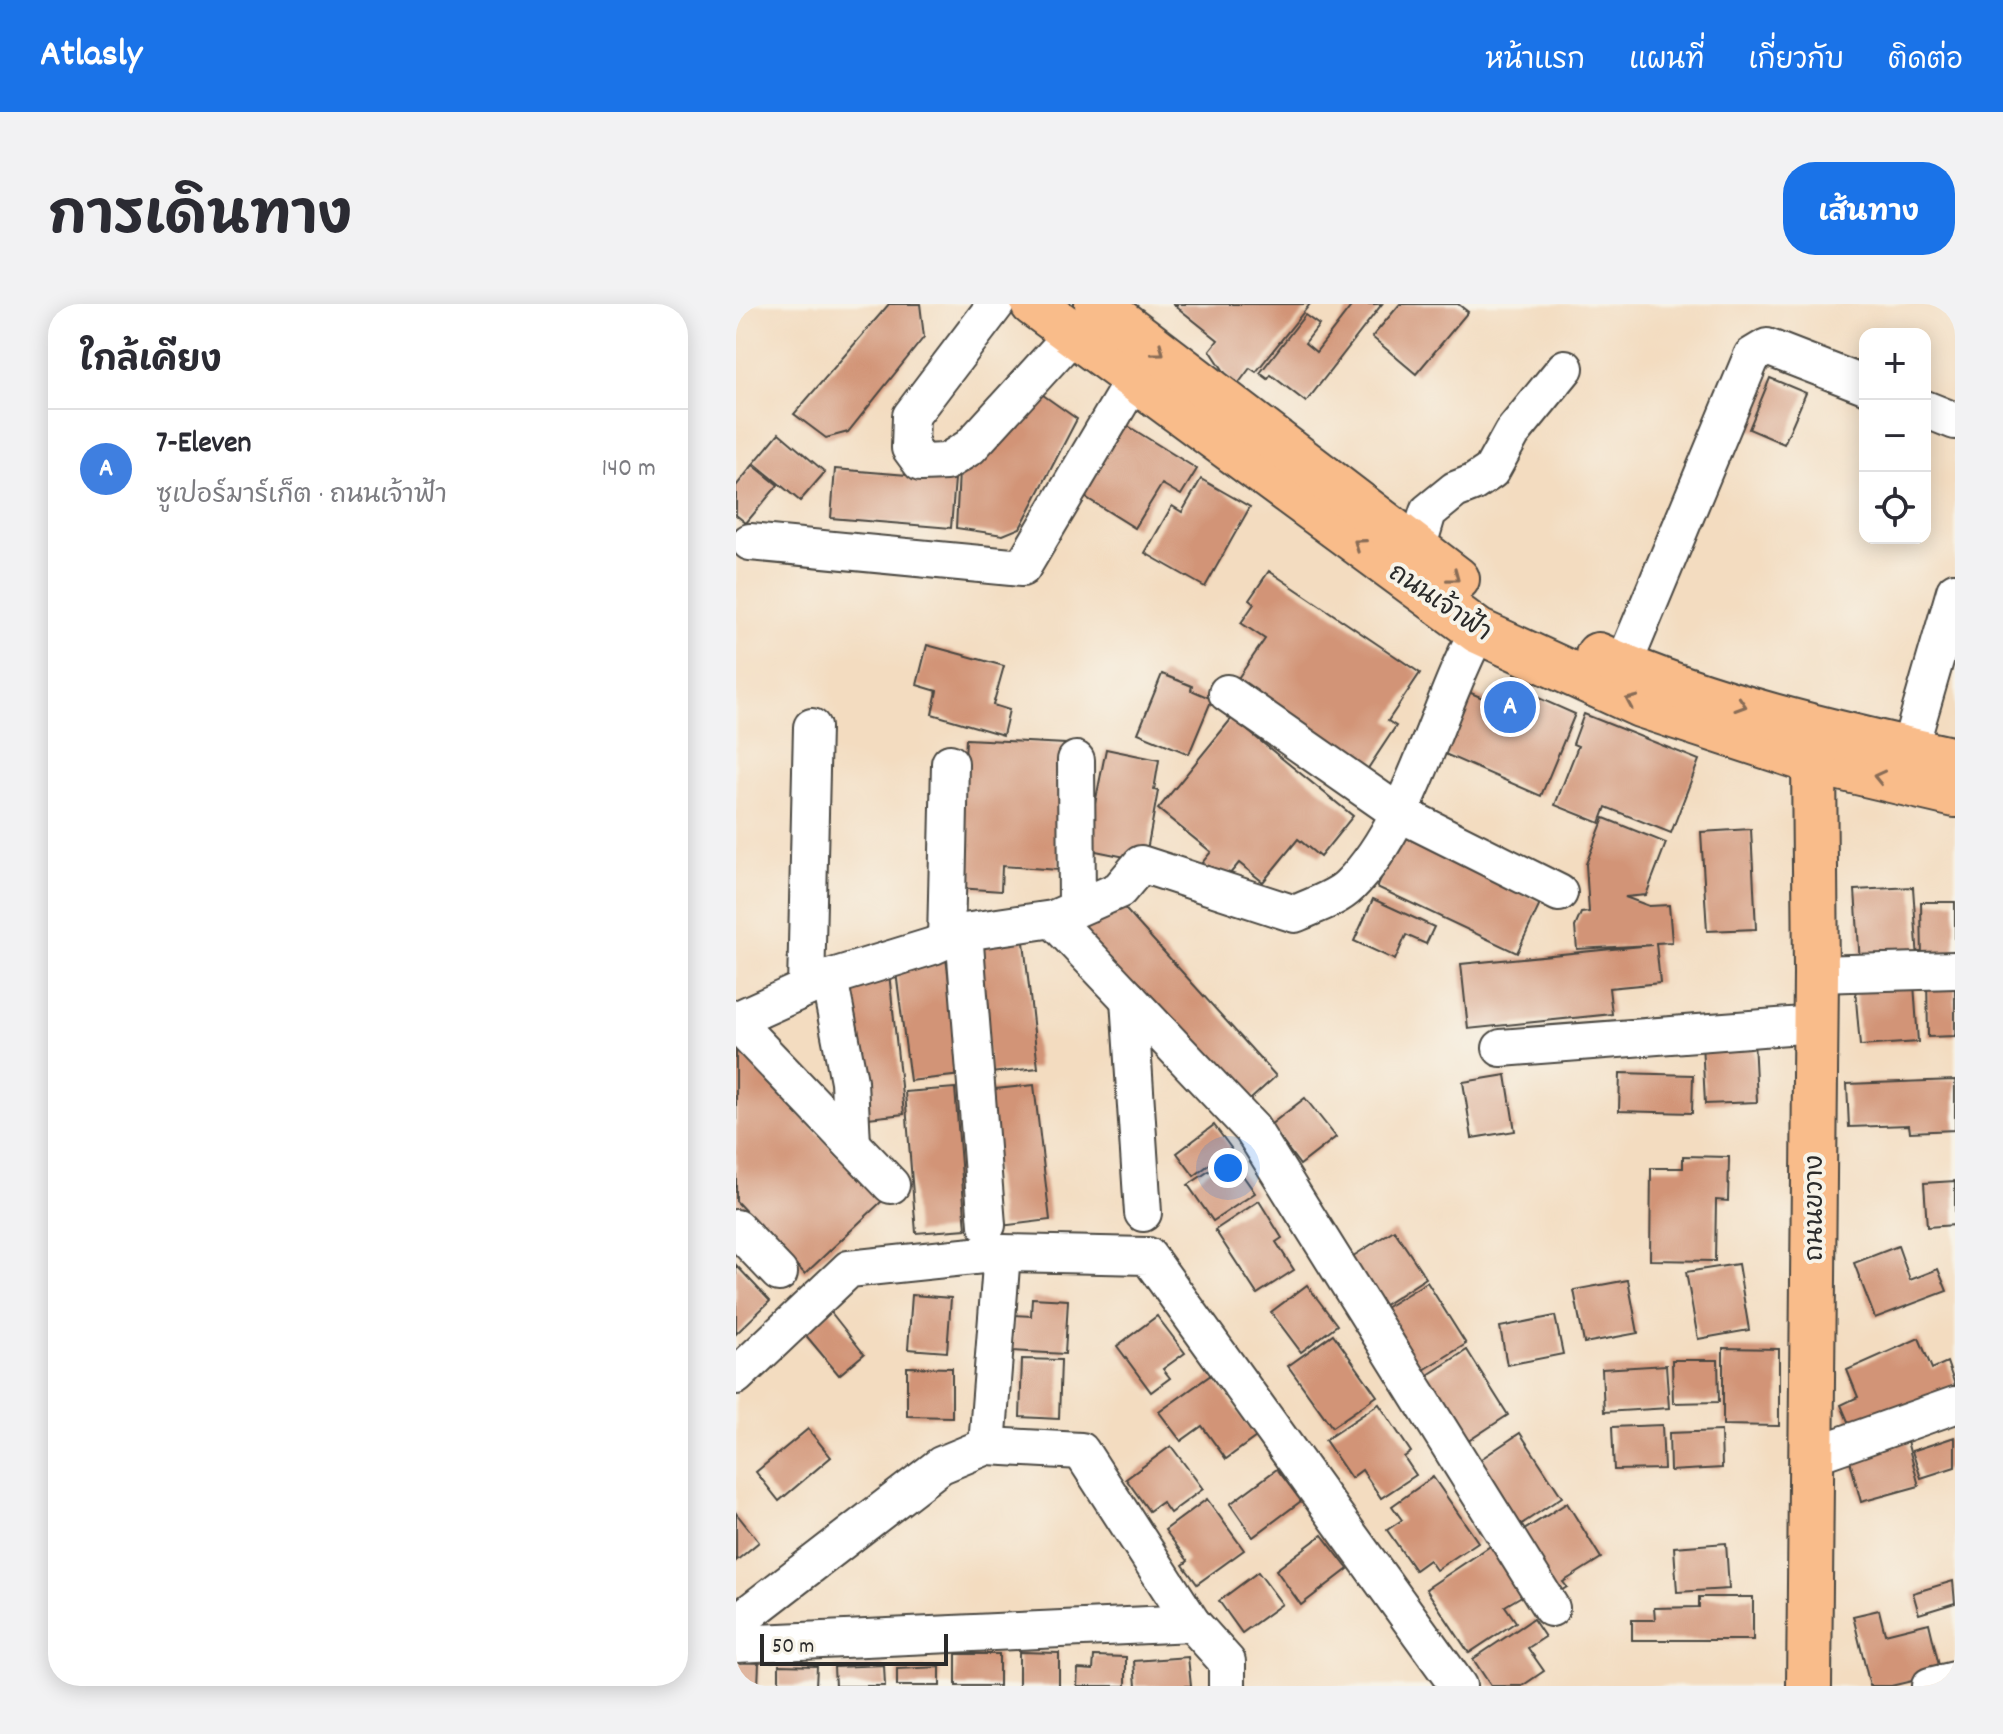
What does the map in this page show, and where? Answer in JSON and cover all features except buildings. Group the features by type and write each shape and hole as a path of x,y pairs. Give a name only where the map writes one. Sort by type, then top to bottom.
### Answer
{"main road":[{"name":"ถนนเจ้าฟ้า","path":"1033,304 1085,319 1417,549 1499,611 1816,746 1955,795"},
{"name":"ถนนเจ้าฟ้า","path":"1085,319 1134,379 1478,631 1640,705 1816,746 1909,750 1955,760"},
{"name":"ถนนขวาง","path":"1809,1686 1816,746"}],"street":[{"path":"996,304 911,416 910,448 921,463 946,462 970,447 1085,319"},
{"path":"1623,666 1752,356 1767,347 1859,383"},
{"path":"1417,549 1428,512 1455,490 1491,471 1512,433 1565,368"},
{"path":"750,542 1022,568 1134,379"},
{"path":"1931,411 1955,421"},
{"path":"1909,750 1955,591"},
{"path":"891,1185 736,1021 818,983 955,937 1065,913 1119,890 1141,864 1295,914 1347,888 1380,848 1399,813 1478,631"},
{"path":"1227,693 1399,813 1559,893"},
{"path":"812,727 818,983 849,1081 852,1144"},
{"path":"1076,760 1065,913 1129,999 1252,1129 1551,1608"},
{"path":"950,763 955,937 994,1239 987,1446"},
{"path":"1816,974 1955,970"},
{"path":"1129,999 1143,1213"},
{"path":"1501,1048 1815,1024"},
{"path":"736,1228 779,1273"},
{"path":"736,1376 849,1269 994,1239 1148,1256 1458,1686"},
{"path":"1811,1456 1955,1405"},
{"path":"736,1623 941,1465 987,1446 1081,1451 1192,1623 1227,1662 1227,1686"},
{"path":"736,1644 1192,1623"},
{"path":"1930,1686 1955,1680"}],"place":[{"name":"7-Eleven","path":"1510,707"}]}
